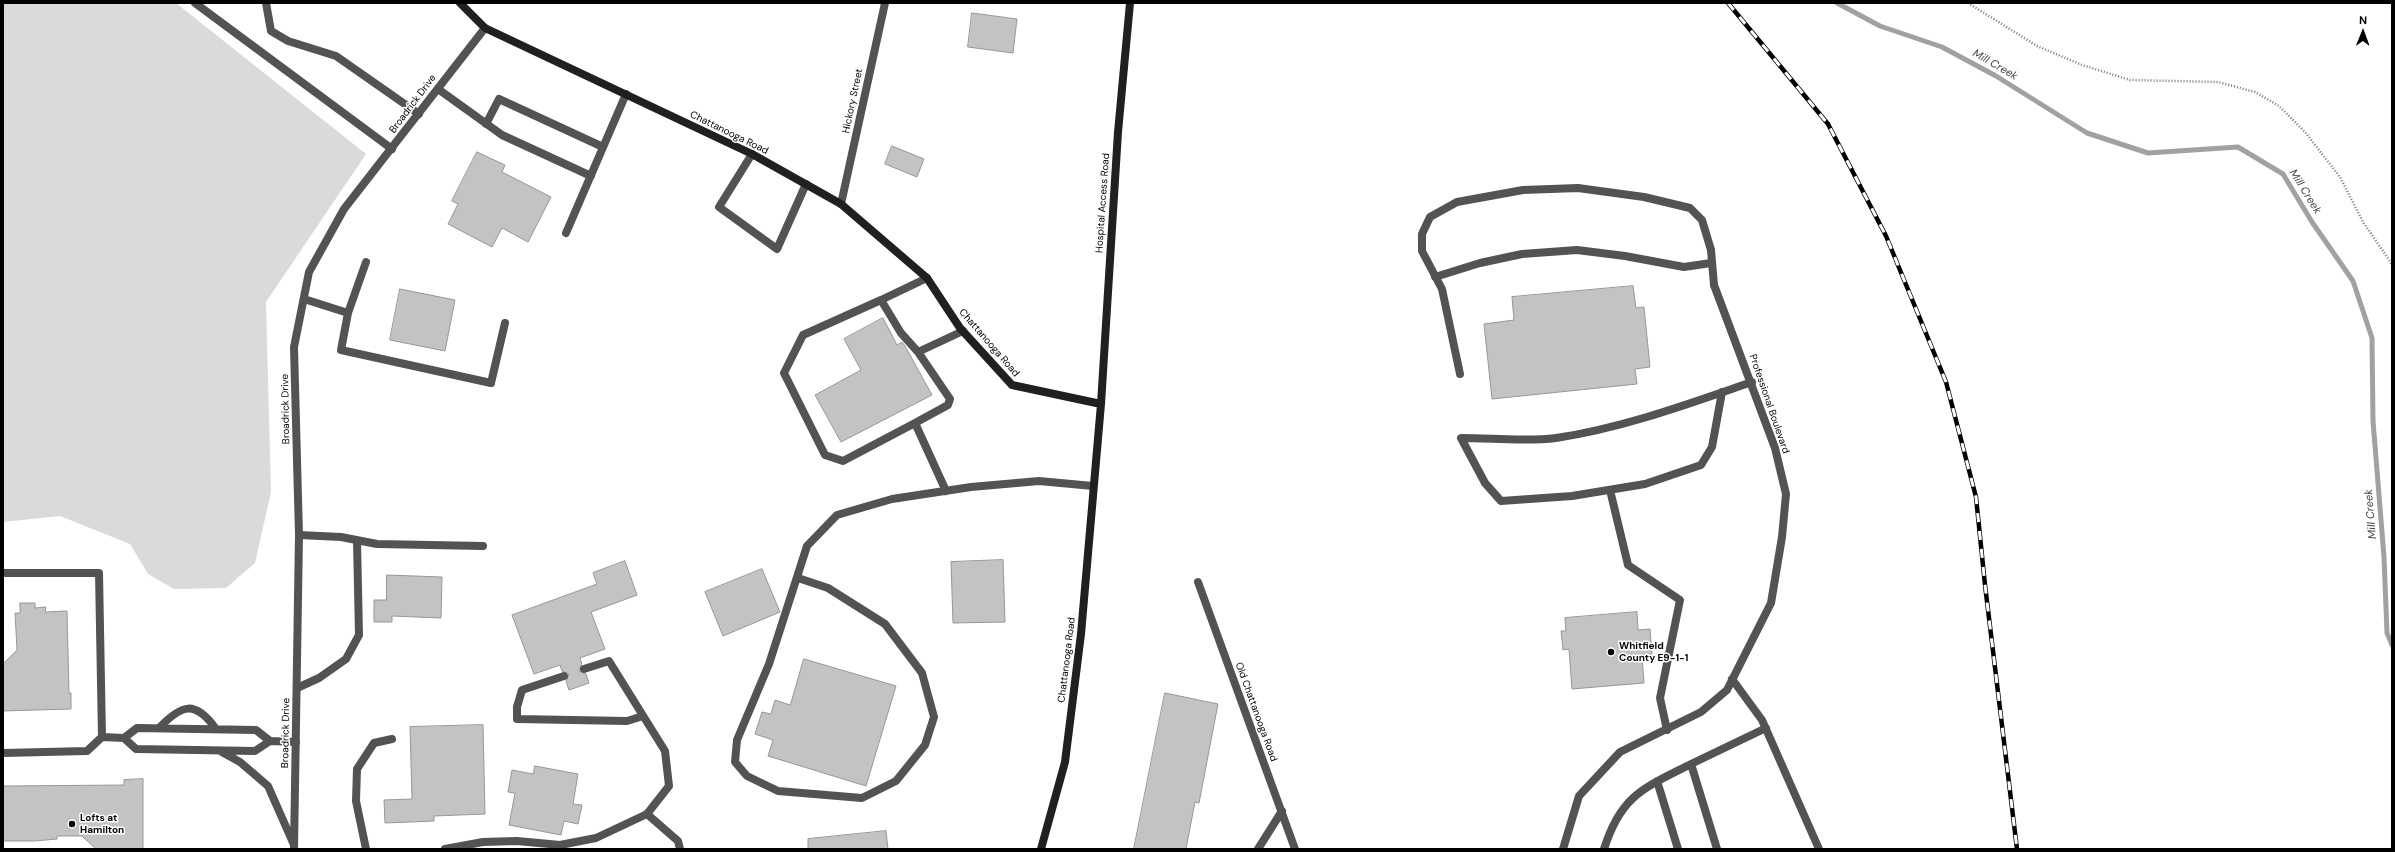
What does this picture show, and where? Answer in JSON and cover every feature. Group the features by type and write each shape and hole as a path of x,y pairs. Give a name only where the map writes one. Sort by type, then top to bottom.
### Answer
{"main road":[{"name":"Chattanooga Road","path":"460,3 485,28 752,154 841,204 927,278 963,331 1012,386 1101,404 1081,634 1064,762 1041,849"},
{"name":"Hospital Access Road","path":"1101,404 1118,132 1130,3"}],"street":[{"path":"266,3 271,31 288,41 336,56 419,114"},
{"name":"Hickory Street","path":"841,204 885,3"},
{"path":"201,5 392,149"},
{"name":"Broadrick Drive","path":"294,847 299,535 294,348 309,272 344,209 485,28"},
{"path":"438,89 502,135 591,176"},
{"path":"566,233 626,94"},
{"path":"486,124 499,99 603,147"},
{"path":"752,154 719,206 777,249 806,184"},
{"name":"Professional Boulevard","path":"1460,374 1442,289 1422,252 1422,234 1430,217 1457,202 1523,190 1578,188 1644,197 1690,208 1702,220 1712,250 1711,263 1714,285 1752,382 1775,448 1786,494 1782,538 1771,603 1727,690 1700,712 1667,730 1620,752 1579,796 1563,849"},
{"path":"1435,277 1480,263 1522,254 1577,250 1626,256 1684,267 1711,263"},
{"path":"366,262 348,313 341,350 491,383 505,323"},
{"path":"881,300 901,333 918,352 950,399 948,405 843,461 825,455 784,373 803,335 927,278"},
{"path":"304,299 348,313"},
{"path":"918,352 963,331"},
{"path":"1722,392 1712,447 1701,465 1645,484 1572,496 1501,501 1484,483 1461,438 1554,438 1609,428 1752,382"},
{"path":"915,422 946,491"},
{"path":"798,578 828,588 885,624 922,673 934,717 925,745 896,781 862,798 778,791 747,776 736,762 737,740 769,664 798,578 807,546 837,515 892,499 946,491 1039,481 1093,486"},
{"path":"1610,490 1628,565 1680,600 1660,698 1667,730"},
{"path":"299,535 377,544 484,546"},
{"path":"297,688 319,678 346,659 359,635 357,541"},
{"path":"3,573 99,573 102,737"},
{"name":"Old Chattanooga Road","path":"1198,582 1295,849"},
{"path":"445,849 483,842 516,841 560,845 596,838 647,814 670,786 665,751 609,661 584,669"},
{"path":"564,676 522,690 517,707 517,719 627,721 644,716"},
{"path":"1732,680 1766,728 1819,849"},
{"path":"159,728 180,709 190,708 200,710 216,729"},
{"path":"124,738 137,728 216,729 256,730 270,741"},
{"path":"1604,849 1610,830 1625,804 1657,781 1766,728"},
{"path":"3,753 87,751 102,737 124,738 136,748 255,751 270,741 296,742"},
{"path":"366,849 356,801 357,769 374,742 392,739"},
{"path":"219,750 240,762 268,786 294,847"},
{"path":"1691,764 1717,849"},
{"path":"1657,781 1678,849"},
{"path":"1258,849 1282,811"},
{"path":"647,814 678,841 680,849"}],"path":[{"path":"1968,3 2037,46 2082,65 2130,80 2218,82 2255,92 2279,106 2305,132 2340,177 2363,222 2392,264"}],"shaded area":[{"path":"3,3 176,3 366,154 266,302 271,492 255,563 226,588 174,589 148,574 130,544 60,516 3,522"}],"building":[{"path":"972,13 1017,19 1013,53 968,47"},
{"path":"892,146 924,159 917,177 885,164"},
{"path":"477,152 505,165 502,172 551,197 528,242 502,228 492,247 448,224 458,204 452,201"},
{"path":"1633,286 1636,308 1644,307 1650,367 1635,369 1637,384 1492,399 1484,324 1514,320 1512,297"},
{"path":"400,289 455,300 445,351 390,340"},
{"path":"883,318 897,345 902,342 905,346 932,395 841,442 815,395 861,370 844,339"},
{"path":"1003,560 1005,622 953,623 951,562"},
{"path":"625,561 637,595 591,612 605,649 580,658 582,664 579,671 586,674 589,683 569,690 566,681 569,674 562,671 560,665 534,674 512,615 597,584 593,573"},
{"path":"762,569 780,612 723,636 705,592"},
{"path":"387,575 442,577 441,618 392,616 392,622 374,622 374,600 386,600"},
{"path":"20,603 35,603 35,608 46,607 45,612 67,611 69,693 71,693 71,709 3,711 3,664 17,650 15,613 20,613"},
{"name":"Whitfield County E9-1-1","path":"1637,612 1638,630 1650,629 1652,654 1642,655 1644,683 1572,689 1569,649 1563,650 1561,631 1566,631 1565,618"},
{"path":"804,659 896,686 866,786 768,756 773,740 755,734 762,712 771,714 775,700 790,705"},
{"path":"1165,693 1218,704 1199,803 1195,802 1186,849 1134,849"},
{"path":"483,725 485,814 434,816 434,821 385,823 384,800 412,799 410,727"},
{"path":"535,766 578,774 573,804 582,805 578,824 564,821 561,835 509,825 515,793 508,792 512,770 533,774"},
{"name":"Lofts at Hamilton","path":"143,779 143,849 96,849 82,836 57,836 57,839 34,841 3,841 3,786 124,785 124,780"},
{"path":"886,831 888,849 808,849 808,839"}],"waterway":[{"name":"Mill Creek","path":"1837,3 1880,26 1942,47 1996,76 2087,133 2148,153 2238,147 2283,174 2312,222 2353,281 2372,338 2373,421 2384,557 2387,633 2392,645"}],"railway":[{"path":"1728,3 1828,124 1886,236 1946,382 1976,497 1985,585 2017,849"}],"place":[{"name":"Whitfield County E9-1-1","path":"1611,652"},
{"name":"Lofts at Hamilton","path":"72,824"}]}
